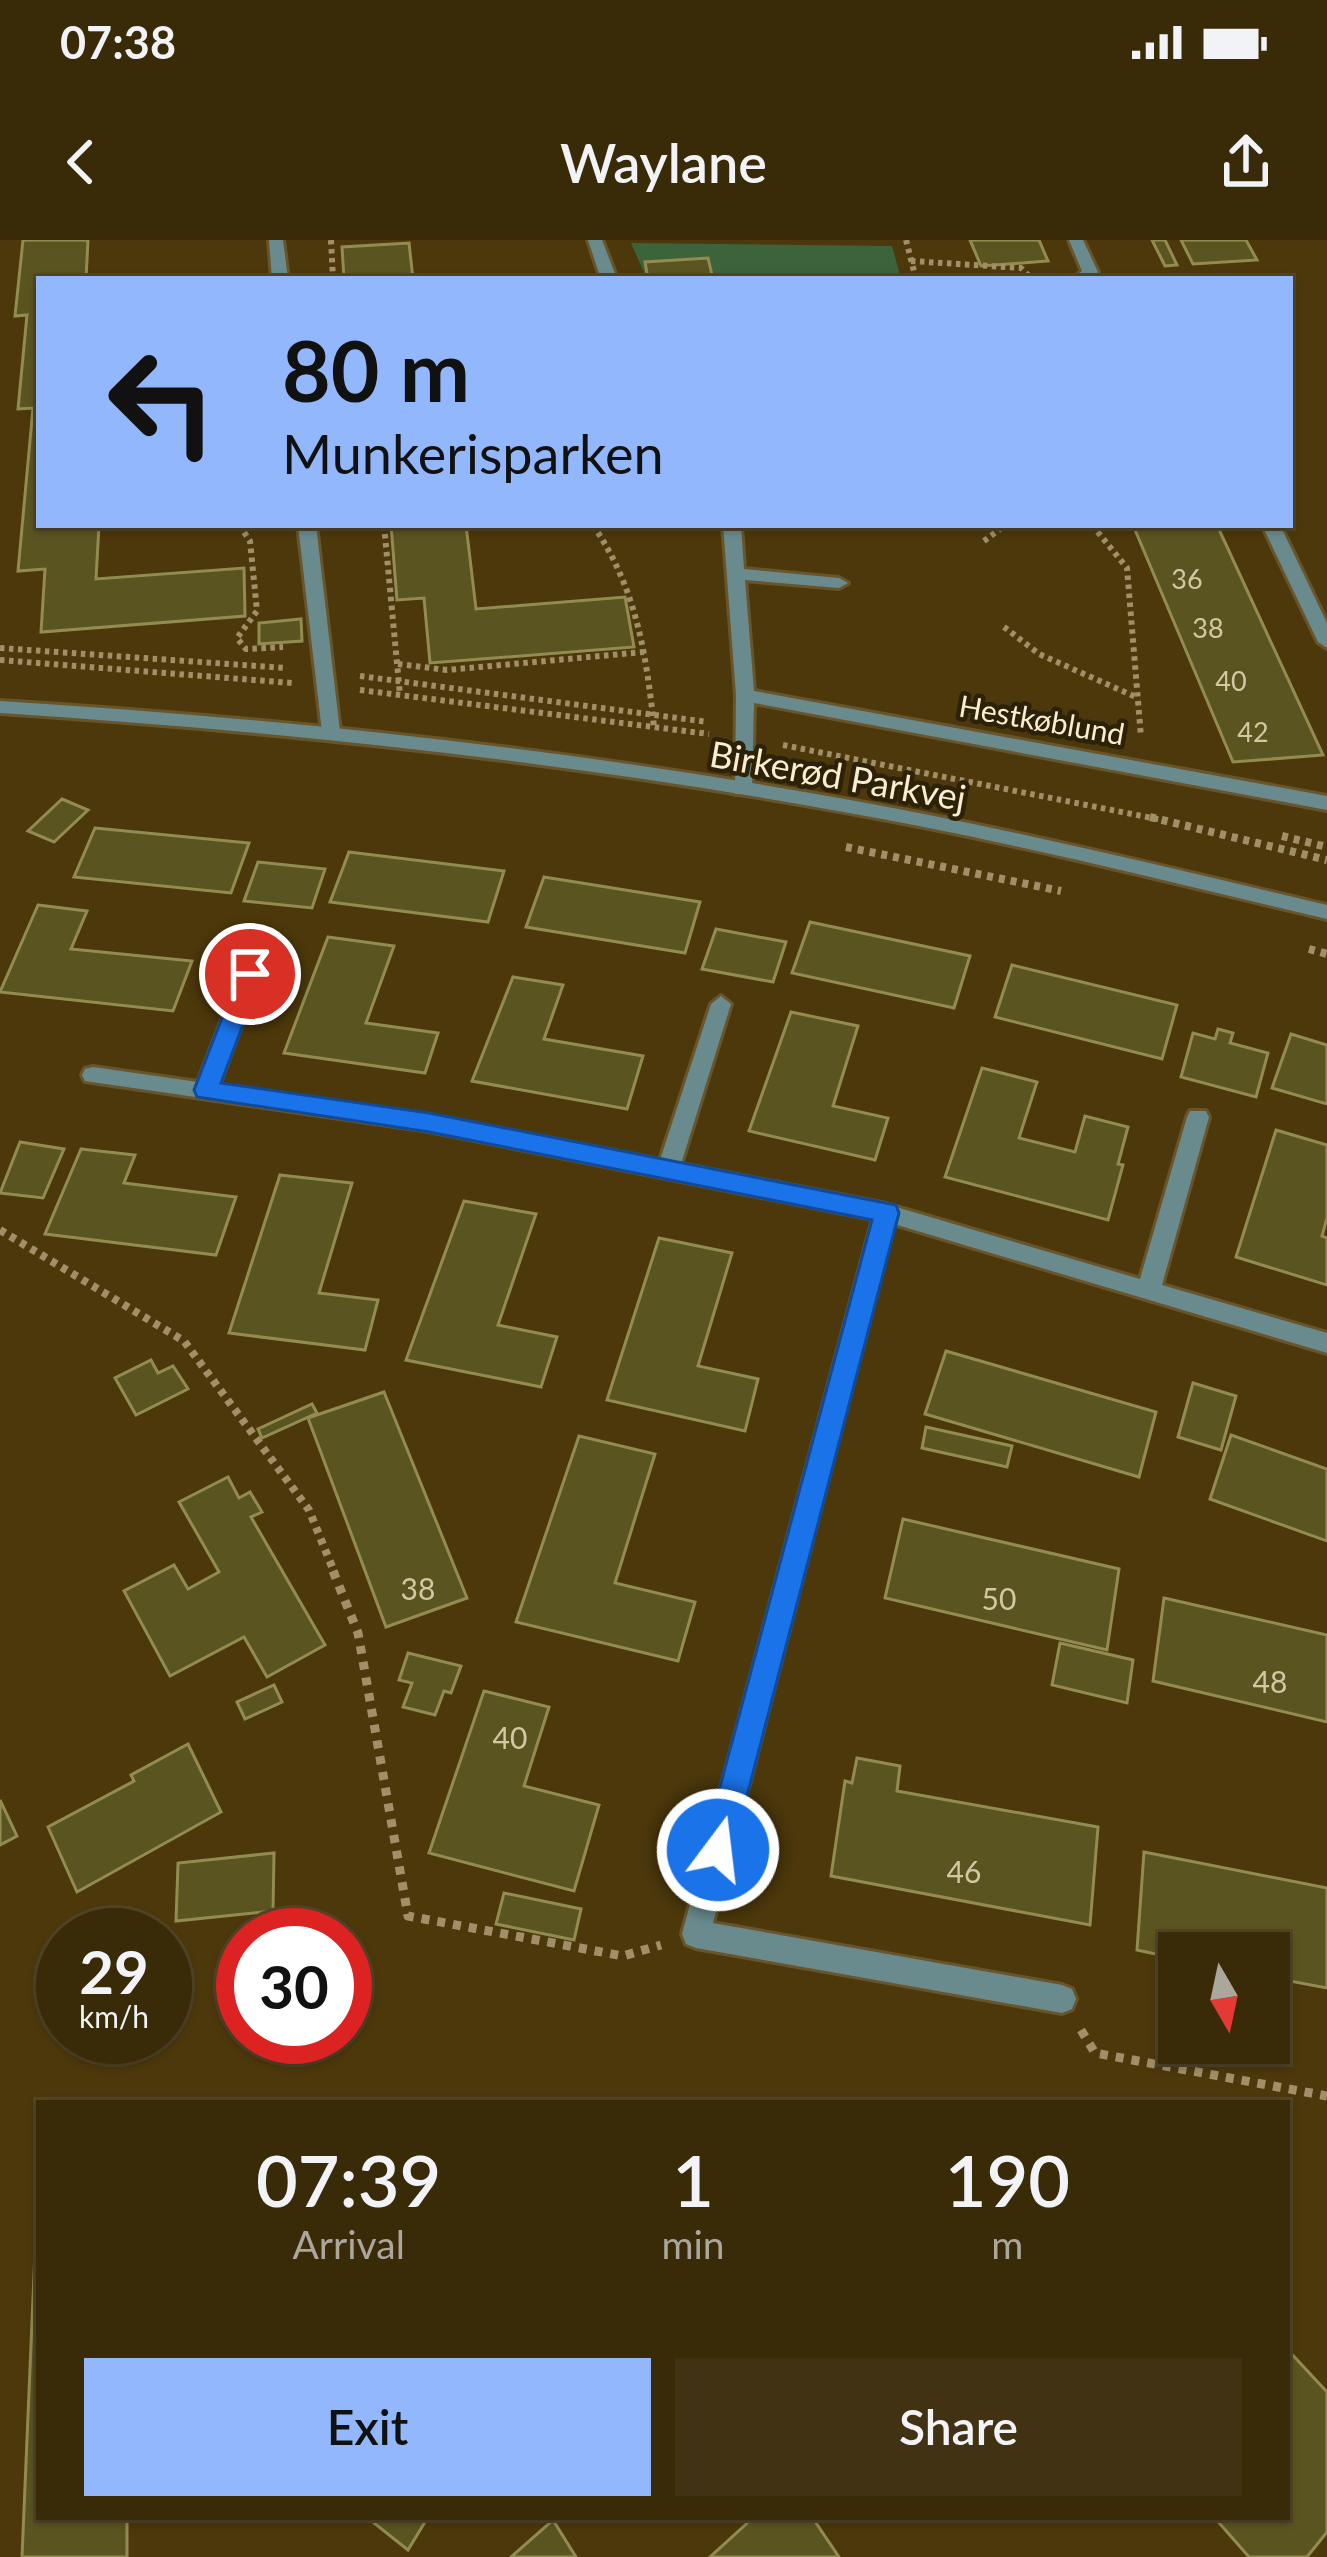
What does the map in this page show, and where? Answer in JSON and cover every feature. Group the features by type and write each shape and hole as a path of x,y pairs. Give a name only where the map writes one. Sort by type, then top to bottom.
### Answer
{"street":[{"path":"276,240 280,276"},
{"path":"595,240 608,276"},
{"path":"1076,240 1090,272 1084,276"},
{"path":"307,528 331,732"},
{"path":"733,528 746,695 742,789"},
{"path":"1272,528 1327,642"},
{"path":"739,574 839,584"},
{"name":"Hestkøblund","path":"746,695 1327,802"},
{"name":"Birkerød Parkvej","path":"0,707 331,732 742,789 1044,844 1327,913"},
{"path":"206,1090 265,935"},
{"path":"668,1171 721,1004"},
{"path":"93,1075 429,1123 886,1213 1327,1343"},
{"path":"1149,1288 1198,1117"},
{"path":"886,1213 697,1934 1062,1999"}],"path":[{"path":"331,240 333,276"},
{"path":"906,240 915,276"},
{"path":"911,261 965,262 981,270 1021,268 1029,276"},
{"path":"241,528 250,542 256,611 237,638 246,649 320,645"},
{"path":"384,528 400,695"},
{"path":"595,528 621,562 639,610 654,727"},
{"path":"984,541 1001,528"},
{"path":"1094,528 1127,568 1145,769"},
{"path":"1004,626 1039,654 1136,697"},
{"path":"0,648 323,671 652,714 835,744"},
{"path":"398,664 447,670 644,652"},
{"path":"1260,830 1327,847"},
{"path":"828,843 1079,895"},
{"path":"1305,948 1327,954"},
{"path":"0,1230 184,1342 309,1510 358,1633 408,1916 623,1956 697,1934"},
{"path":"1062,1999 1095,2053 1327,2096"}],"green space":[{"path":"631,243 892,246 900,276 646,276"}],"building":[{"path":"23,240 88,240 86,276 36,276 36,528 99,528 96,579 244,568 245,616 41,632 45,569 18,571 33,408 18,409 27,315 15,316"},
{"path":"970,240 1039,240 1048,261 981,266"},
{"path":"1152,240 1165,240 1177,265 1165,266"},
{"path":"1181,240 1246,240 1257,260 1193,264"},
{"path":"409,243 413,276 344,276 342,247"},
{"path":"708,258 712,275 647,276 645,262"},
{"path":"391,528 466,528 476,609 625,597 634,647 430,663 424,598 397,600"},
{"path":"1134,528 1218,528 1323,755 1233,762"},
{"path":"301,619 302,641 259,644 259,623"},
{"path":"62,799 88,810 54,842 28,831"},
{"path":"95,828 249,843 231,893 74,877"},
{"path":"349,852 504,871 488,922 330,902"},
{"path":"258,862 325,869 312,908 244,901"},
{"path":"544,877 700,902 685,953 526,927"},
{"path":"38,905 87,911 71,949 192,961 173,1011 0,992"},
{"path":"810,922 970,956 954,1008 792,973"},
{"path":"716,929 786,942 773,982 702,969"},
{"path":"328,937 394,946 366,1023 438,1033 425,1073 284,1053"},
{"path":"1012,965 1177,1005 1162,1059 995,1017"},
{"path":"513,977 563,985 544,1039 643,1056 627,1109 472,1081"},
{"path":"791,1012 858,1026 833,1106 888,1118 875,1160 749,1131"},
{"path":"1218,1029 1233,1033 1230,1043 1268,1053 1256,1097 1181,1077 1193,1033 1215,1039"},
{"path":"1291,1034 1327,1045 1327,1104 1272,1088"},
{"path":"982,1068 1037,1082 1019,1138 1075,1152 1085,1116 1128,1127 1108,1220 945,1177"},
{"path":"1276,1130 1327,1145 1327,1218 1322,1236 1327,1238 1327,1285 1236,1257"},
{"path":"20,1142 64,1149 43,1198 0,1193"},
{"path":"81,1149 135,1155 124,1183 236,1197 216,1255 45,1234"},
{"path":"280,1175 352,1183 319,1293 378,1300 365,1350 229,1333"},
{"path":"464,1201 536,1214 498,1325 557,1337 541,1387 406,1360"},
{"path":"659,1238 732,1253 698,1366 758,1379 745,1431 607,1400"},
{"path":"946,1351 1156,1412 1139,1477 925,1414"},
{"path":"151,1360 158,1373 173,1366 188,1389 136,1415 115,1378"},
{"path":"1193,1383 1236,1396 1221,1450 1178,1437"},
{"path":"384,1392 467,1598 386,1627 308,1418"},
{"path":"312,1404 317,1413 262,1438 258,1429"},
{"path":"926,1427 1012,1446 1007,1467 922,1448"},
{"path":"1231,1435 1327,1469 1327,1541 1210,1499"},
{"path":"579,1436 655,1454 615,1583 695,1602 678,1661 516,1622"},
{"path":"228,1477 239,1498 250,1492 262,1512 251,1517 325,1645 267,1677 244,1637 170,1676 124,1591 174,1565 188,1589 219,1572 179,1502"},
{"path":"903,1519 1119,1569 1107,1650 885,1598"},
{"path":"1164,1598 1327,1635 1327,1722 1153,1681"},
{"path":"1060,1643 1133,1660 1127,1703 1052,1685"},
{"path":"408,1653 461,1666 451,1693 444,1691 435,1715 403,1707 412,1683 399,1680"},
{"path":"274,1685 282,1702 245,1719 237,1702"},
{"path":"484,1691 549,1707 524,1786 599,1805 574,1891 429,1853"},
{"path":"188,1744 221,1812 77,1892 48,1827 134,1781 131,1775"},
{"path":"857,1758 900,1766 897,1791 1098,1827 1090,1925 831,1876 845,1781 852,1783"},
{"path":"0,1800 17,1836 0,1845"},
{"path":"1144,1852 1327,1888 1327,1988 1290,1981 1290,1932 1158,1932 1158,1954 1137,1950"},
{"path":"274,1853 273,1908 216,1908 216,1917 192,1919 192,1908 176,1908 178,1863"},
{"path":"504,1893 581,1909 574,1940 496,1924"},
{"path":"35,2251 36,2520 127,2520 127,2557 22,2557"},
{"path":"1290,2352 1327,2392 1327,2532 1307,2557 1249,2557 1217,2520 1290,2520"},
{"path":"376,2520 426,2520 408,2550"},
{"path":"553,2520 576,2557 511,2557"},
{"path":"751,2520 814,2520 839,2557 710,2557"}],"route":[{"path":"250,974 206,1090 429,1123 886,1213 718,1850"}]}
